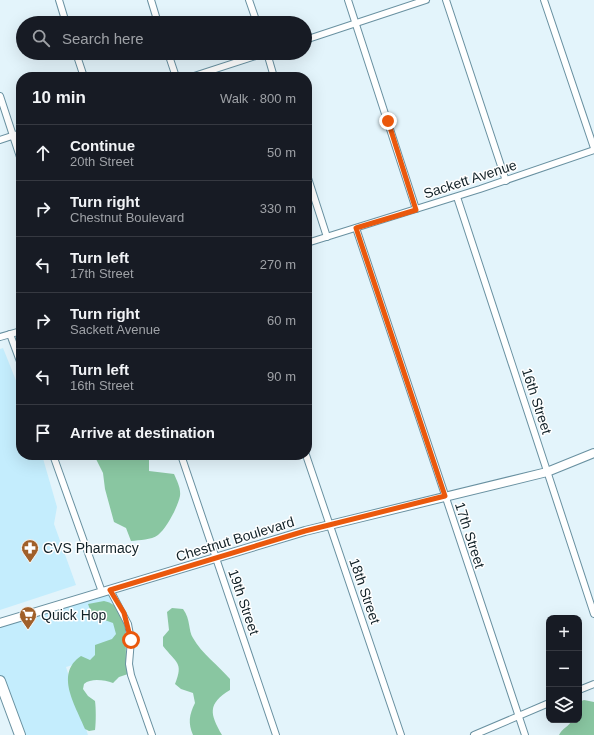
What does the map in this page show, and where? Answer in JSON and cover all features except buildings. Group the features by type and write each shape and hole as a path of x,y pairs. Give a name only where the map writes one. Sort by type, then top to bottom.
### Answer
{"main road":[{"path":"0,681 20,735"}],"street":[{"path":"59,0 64,16"},
{"path":"151,0 156,16"},
{"path":"249,0 255,16"},
{"path":"348,0 416,210"},
{"path":"312,38 426,0"},
{"path":"446,0 506,181"},
{"path":"544,0 594,149"},
{"path":"78,60 82,72"},
{"path":"170,60 174,72"},
{"path":"207,72 244,60"},
{"path":"268,60 272,72"},
{"path":"0,96 16,145"},
{"path":"0,140 16,135"},
{"name":"Sackett Avenue","path":"312,242 506,181 594,149"},
{"path":"312,190 327,237"},
{"name":"16th Street","path":"457,197 594,614"},
{"name":"17th Street","path":"356,228 525,735"},
{"path":"0,337 16,332"},
{"path":"10,334 16,350"},
{"name":"Chestnut Boulevard","path":"0,623 330,525 547,472 594,453"},
{"path":"55,460 106,591 128,624 131,640 131,675 152,735"},
{"name":"19th Street","path":"183,460 276,735"},
{"name":"18th Street","path":"308,460 401,735"},
{"path":"582,689 594,684"},
{"path":"474,735 546,705"}],"shaded area":[{"path":"3,348 16,380 16,460 43,460 57,507 54,524 76,585 0,610 0,349"},
{"path":"110,590 124,613 131,647 66,667 88,735 20,735 0,681 0,623"}],"green space":[{"path":"96,460 149,460 149,471 174,474 179,487 180,496 172,517 158,535 149,539 131,541 126,528 114,522 105,489 103,473"},
{"path":"104,601 114,605 120,612 124,621 128,674 119,677 113,683 102,680 94,680 84,684 83,689 88,696 95,701 95,730 89,731 85,729 73,701 68,681 69,672 73,663 81,656 90,660 95,655 95,645 112,639 116,634 113,623 99,618 94,620 88,604"},
{"path":"172,608 183,609 186,613 191,635 197,644 230,679 230,690 217,700 213,710 215,721 222,735 193,735 190,727 190,715 195,703 193,693 181,689 175,684 178,677 179,667 163,646 163,637 169,630 167,612"},
{"path":"582,701 594,702 594,735 559,735 570,723 582,723"}],"place":[{"name":"CVS Pharmacy","path":"30,563"},
{"name":"Quick Hop","path":"28,630"}],"route":[{"path":"131,640 131,634 124,613 110,590 305,531 445,496 356,228 416,210 388,121"}]}
